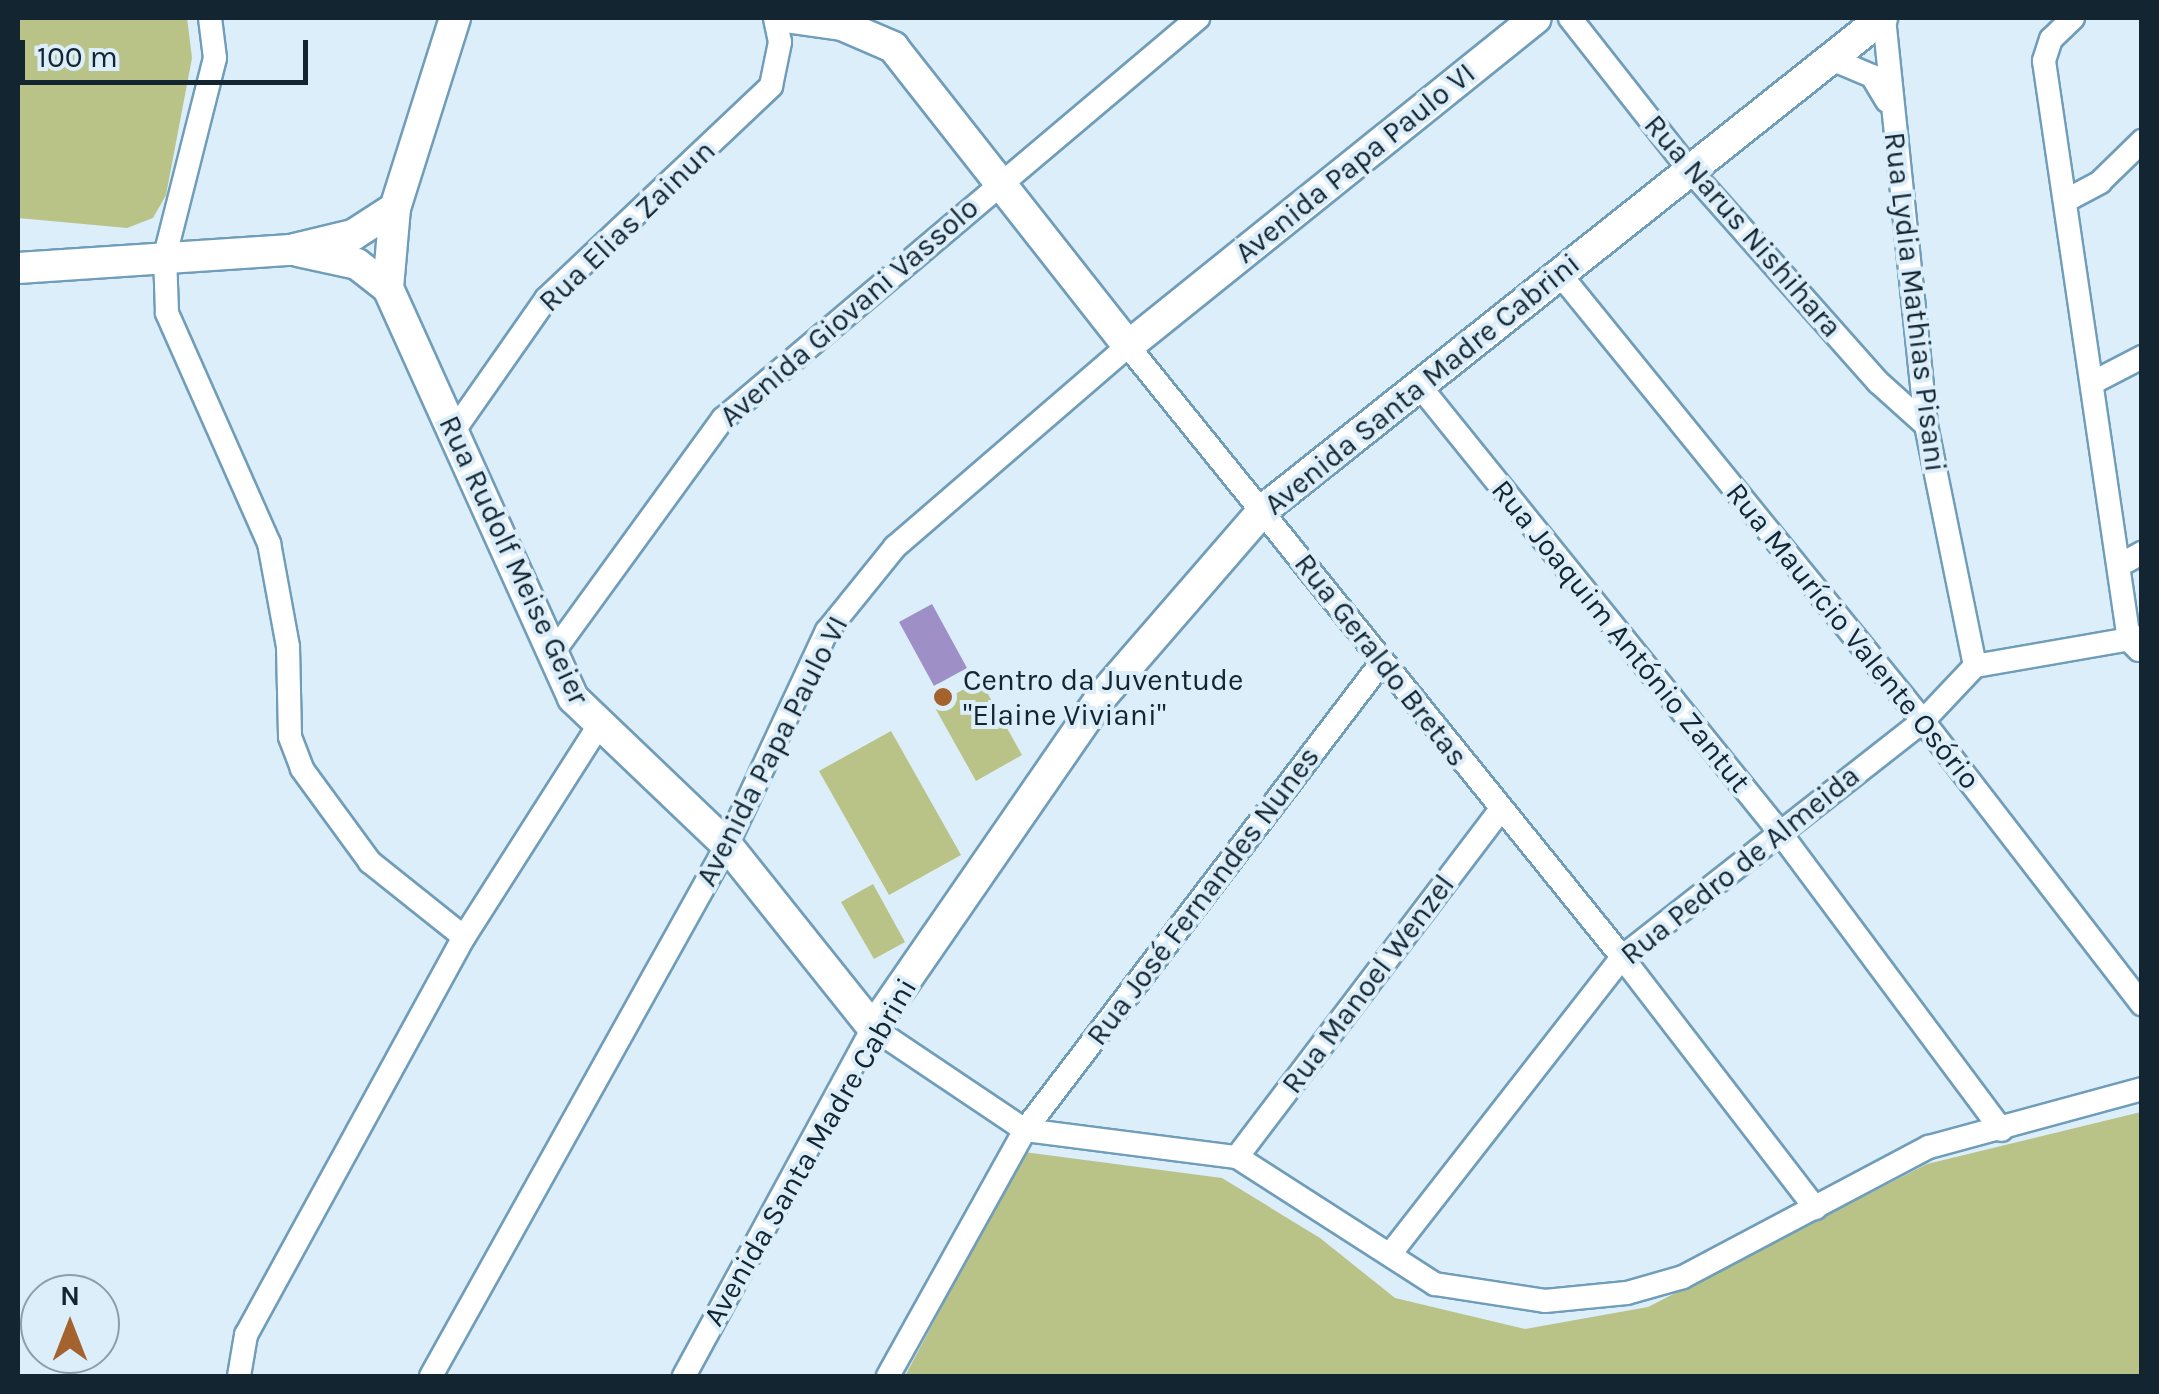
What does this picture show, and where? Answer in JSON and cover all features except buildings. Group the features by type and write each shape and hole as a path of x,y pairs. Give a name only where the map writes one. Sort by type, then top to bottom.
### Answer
{"main road":[{"path":"388,288 396,208 455,18"},
{"path":"792,18 832,21 894,47"},
{"name":"Avenida Papa Paulo VI","path":"1128,346 1536,18"},
{"name":"Avenida Santa Madre Cabrini","path":"873,1028 1103,695 1263,510 1688,168 1883,18"},
{"name":"Rua Geraldo Bretas","path":"894,47 998,185 1128,346"},
{"path":"18,268 166,255 290,250 353,234 396,208"},
{"path":"290,250 357,264 388,288"},
{"name":"Rua Rudolf Meise Geier","path":"388,288 573,698 728,845 873,1028"}],"street":[{"path":"210,18 215,58 166,255 166,313 260,520 282,592 287,707 302,768 370,862 464,936"},
{"name":"Rua Elias Zainun","path":"453,432 546,300 771,86 780,42 776,18"},
{"name":"Rua Geraldo Bretas","path":"875,18 894,47"},
{"name":"Avenida Giovani Vassolo","path":"552,654 723,419 1198,18"},
{"name":"Rua Narus Nishihara","path":"1570,18 1688,168 1878,382 1926,425"},
{"name":"Rua Lydia Mathias Pisani","path":"1883,18 1926,425 1975,666"},
{"path":"1975,666 2137,643 2120,565 2044,60 2050,39 2073,18"},
{"path":"1823,64 1839,62 1872,76 1892,114"},
{"path":"2065,201 2100,182 2142,141"},
{"name":"Rua Maurício Valente Osório","path":"1559,273 1923,720 2142,1004"},
{"name":"Rua Geraldo Bretas","path":"1128,346 1622,957 1815,1208"},
{"name":"Avenida Papa Paulo VI","path":"431,1376 728,845 807,667 872,570 1128,346"},
{"path":"2092,382 2142,356"},
{"name":"Rua Joaquim António Zantut","path":"1418,384 1778,830 2002,1130"},
{"path":"2120,565 2142,552"},
{"name":"Rua José Fernandes Nunes","path":"888,1376 1025,1130 1382,662"},
{"name":"Rua Pedro de Almeida","path":"1390,1252 1622,957 1778,830 1923,720 1975,666"},
{"path":"240,1376 246,1336 464,936 598,725"},
{"name":"Rua Manoel Wenzel","path":"1237,1156 1500,810"},
{"name":"Rua Rudolf Meise Geier","path":"873,1028 1025,1130"},
{"name":"Avenida Santa Madre Cabrini","path":"684,1376 873,1028"},
{"path":"1025,1130 1237,1156 1435,1284 1490,1297 1597,1298 1682,1277 1929,1147 2142,1090"}],"green space":[{"path":"18,18 187,18 192,58 166,195 153,218 127,228 18,218"},
{"path":"980,680 1022,755 976,781 934,706"},
{"path":"891,731 961,855 889,895 819,771"},
{"path":"873,884 905,942 874,959 841,902"},
{"path":"2141,1112 2141,1376 905,1376 1024,1152 1222,1178 1320,1238 1395,1298 1525,1329 1648,1307 1927,1164"}],"shaded area":[{"path":"932,604 967,668 934,686 899,622"}],"place":[{"name":"Centro da Juventude \"Elaine Viviani\"","path":"943,697"}]}
